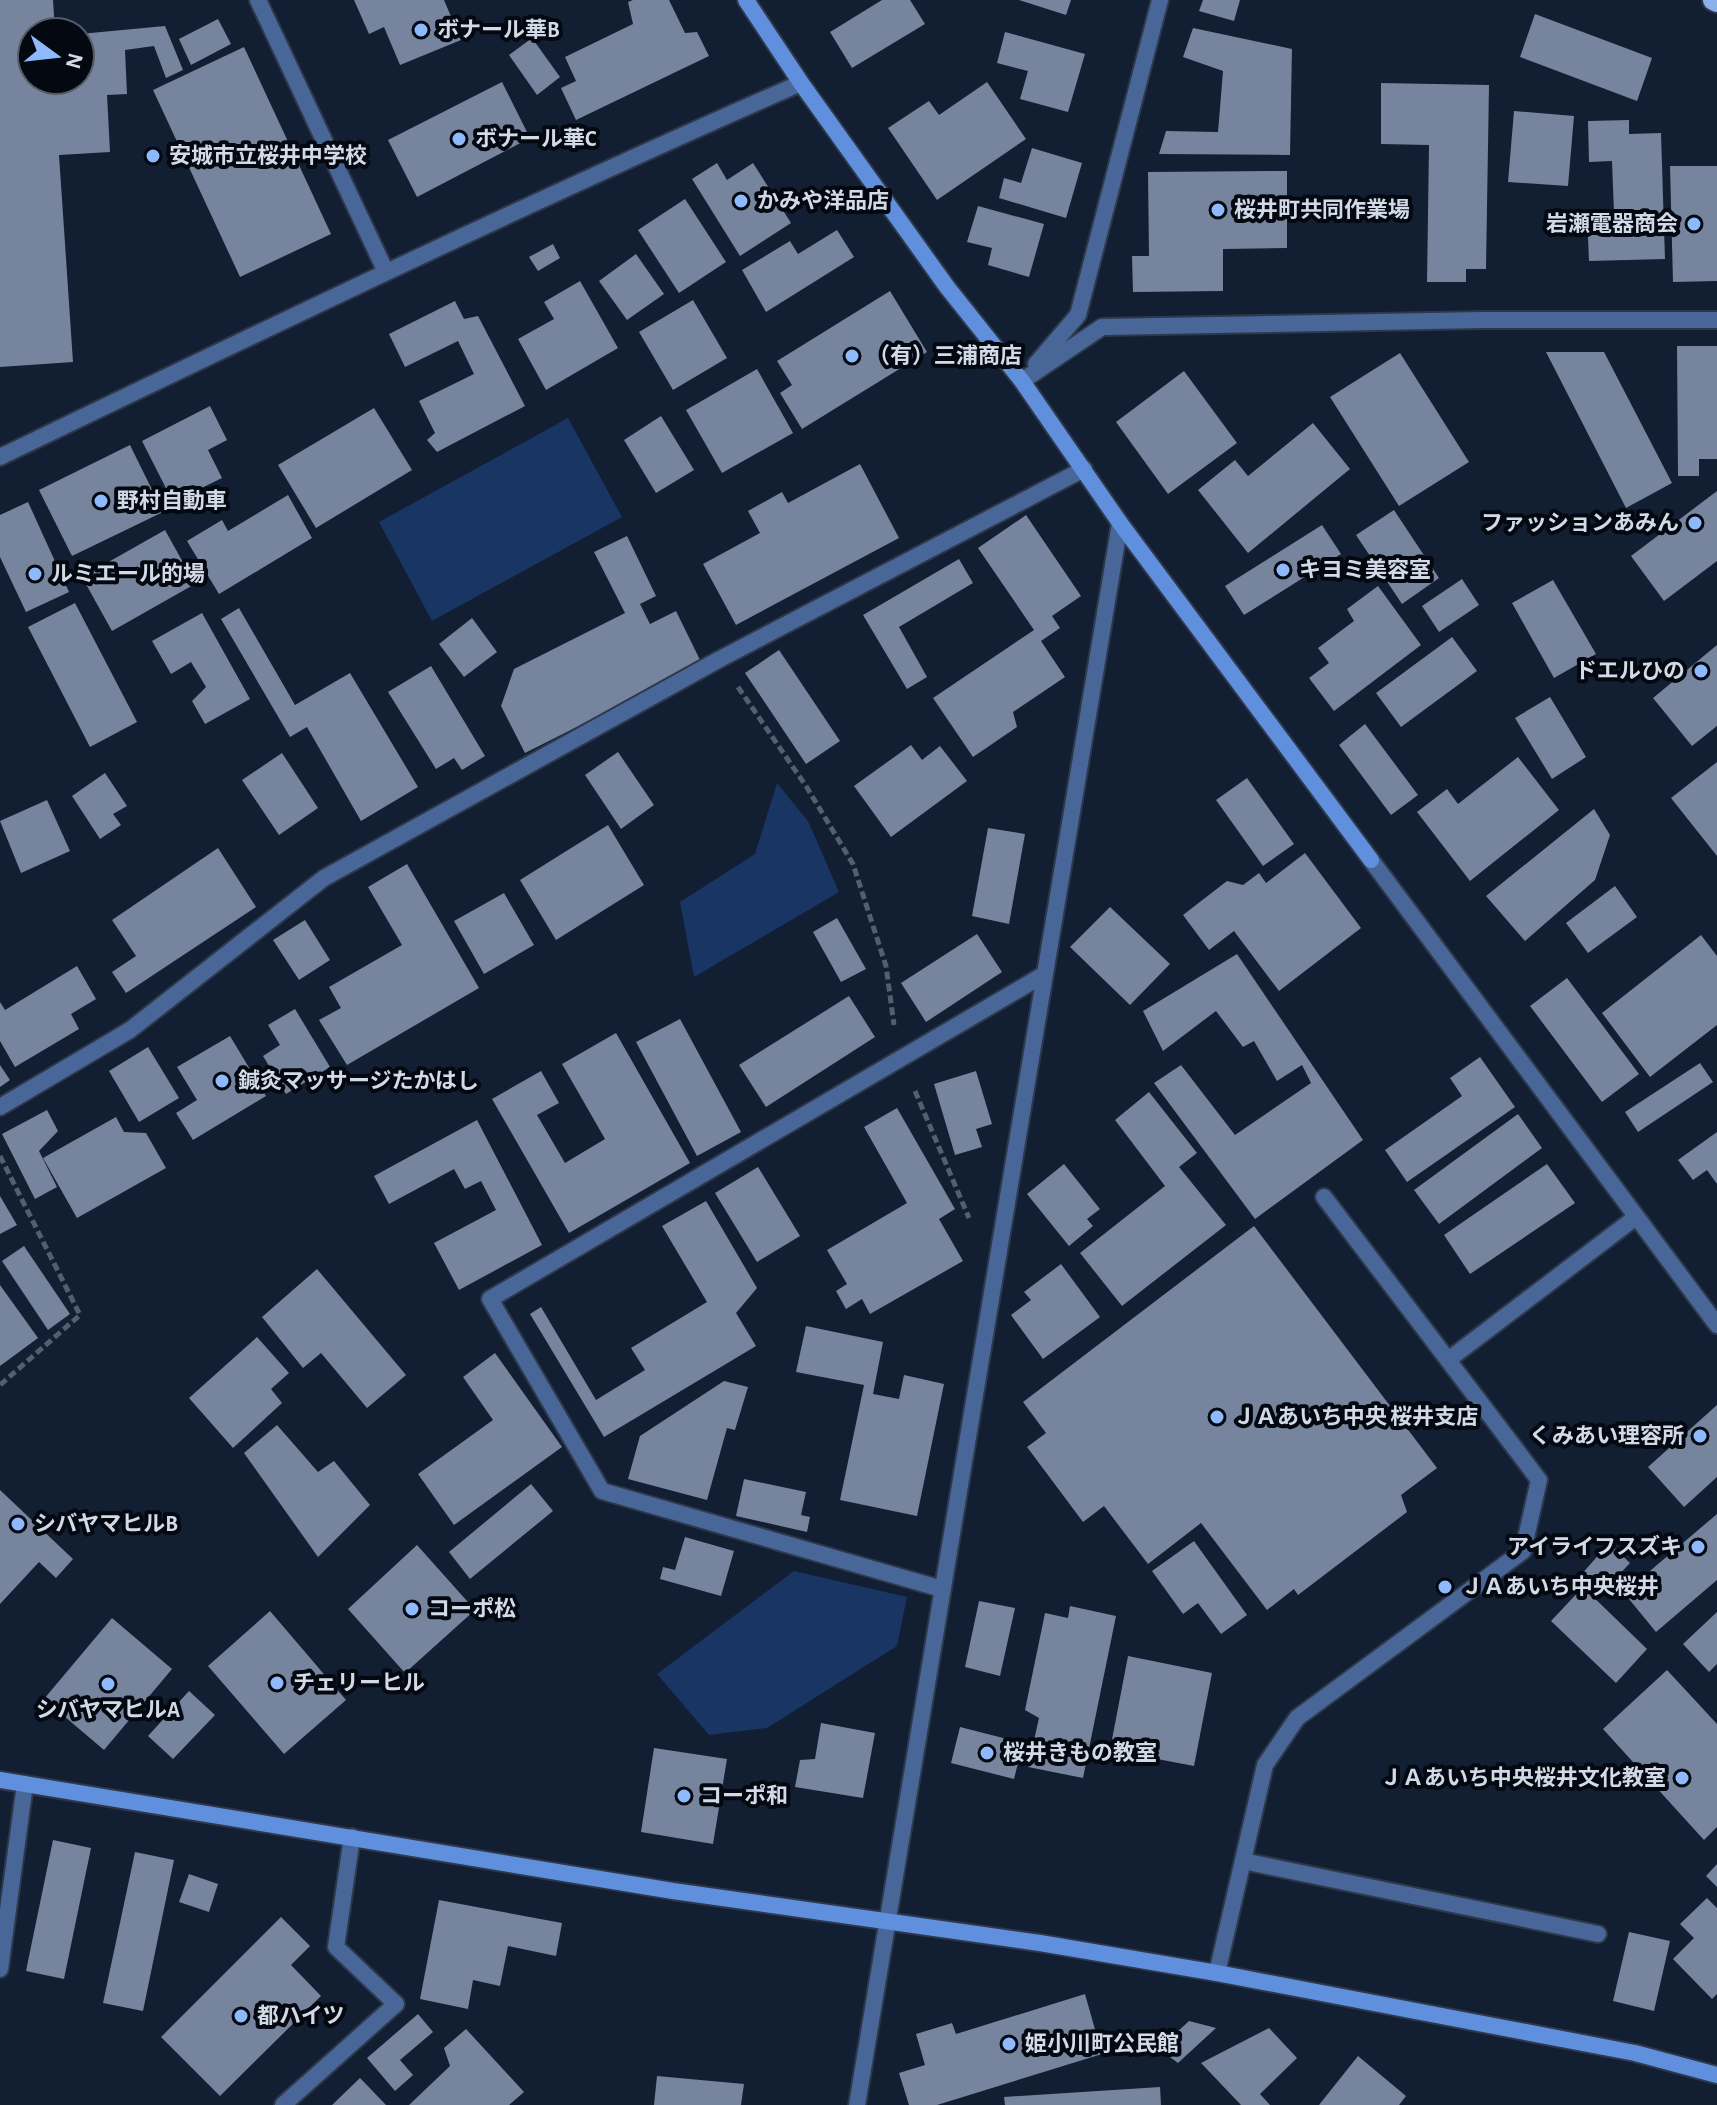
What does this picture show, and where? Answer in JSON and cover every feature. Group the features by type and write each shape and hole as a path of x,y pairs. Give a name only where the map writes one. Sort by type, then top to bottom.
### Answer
{"street":[{"path":"258,0 386,272"},
{"path":"746,0 801,83 947,287 1022,381 1120,523 1717,1325"},
{"path":"1022,381 1078,315 1160,0"},
{"path":"0,457 386,272 801,83"},
{"path":"1022,381 1102,327 1483,320 1717,320"},
{"path":"0,1107 130,1030 324,878 720,659 1084,469"},
{"path":"857,2105 1120,523"},
{"path":"942,1589 602,1491 490,1299 1045,974"},
{"path":"1217,1973 1265,1765 1297,1718 1523,1551 1539,1480 1324,1197"},
{"path":"1448,1360 1636,1217"},
{"path":"0,1780 673,1891 1040,1943 1217,1973 1635,2053 1717,2075"},
{"path":"0,1969 25,1784"},
{"path":"283,2105 396,2004 336,1947 352,1837"},
{"path":"1243,1861 1598,1934"}],"path":[{"path":"720,659 806,786 853,864 886,966 895,1033"},
{"path":"915,1090 969,1220"},
{"path":"0,1156 80,1315 0,1385"}],"shaded area":[{"path":"568,418 622,517 432,621 379,522"},
{"path":"777,783 808,821 839,892 694,977 680,902 755,854"},
{"path":"794,1571 907,1597 897,1646 767,1728 709,1735 657,1674"}],"building":[{"path":"0,0 53,0 54,16 16,16 16,96 96,96 96,32 165,26 183,70 166,78 154,46 125,50 127,94 107,95 110,152 59,155 73,362 0,367"},
{"name":"ボナール華B","path":"354,0 444,0 461,40 400,65 384,27 369,34"},
{"path":"669,0 685,33 697,32 709,56 576,120 561,88 576,81 565,57 633,24 628,2"},
{"path":"882,0 910,0 925,24 852,68 830,32"},
{"path":"1019,0 1071,0 1066,15"},
{"path":"1203,0 1240,0 1234,21 1199,11"},
{"path":"1535,14 1652,58 1637,101 1520,57"},
{"path":"218,19 231,44 191,65 179,39"},
{"path":"1193,28 1292,49 1290,155 1159,154 1166,131 1218,132 1223,71 1183,57"},
{"path":"1005,32 1085,54 1068,112 1020,99 1028,71 997,63"},
{"path":"532,38 560,77 537,95 509,55"},
{"path":"244,47 331,234 240,277 153,90"},
{"name":"ボナール華C","path":"502,82 530,138 417,197 388,140"},
{"path":"987,82 1026,139 937,200 888,128 929,101 939,115"},
{"path":"1381,83 1489,85 1486,269 1466,269 1466,282 1427,282 1429,145 1381,144"},
{"path":"1514,111 1574,116 1568,186 1508,182"},
{"path":"1629,120 1629,134 1661,133 1665,259 1589,261 1587,214 1614,213 1612,161 1589,162 1588,121"},
{"path":"1032,148 1082,163 1066,218 999,198 1004,178 1021,183"},
{"name":"かみや洋品店","path":"717,163 727,180 753,163 791,223 740,256 692,179"},
{"name":"岩瀬電器商会","path":"1670,166 1717,166 1717,281 1673,282"},
{"name":"桜井町共同作業場","path":"1287,171 1287,248 1223,249 1223,291 1133,292 1132,256 1149,256 1148,172"},
{"path":"685,199 726,262 679,293 638,230"},
{"path":"978,206 1044,224 1029,277 988,265 992,248 967,242"},
{"path":"837,230 854,257 766,312 742,270 790,241 798,254"},
{"path":"553,244 560,258 538,271 529,257"},
{"path":"636,254 664,294 627,320 599,281"},
{"path":"580,281 618,348 546,390 518,339 554,319 544,302"},
{"name":"（有）三浦商店","path":"890,291 927,352 802,429 780,393 792,385 777,361"},
{"path":"693,300 727,358 673,390 639,332"},
{"path":"455,301 464,319 478,316 525,406 437,452 427,440 435,433 419,401 474,374 458,341 405,367 389,334"},
{"path":"1677,346 1717,346 1717,459 1699,459 1699,476 1678,476"},
{"path":"1546,352 1604,352 1672,483 1626,508"},
{"path":"1400,353 1469,462 1399,506 1330,397"},
{"path":"757,369 793,433 722,473 686,410"},
{"path":"1184,371 1237,443 1168,494 1116,422"},
{"path":"210,406 227,440 208,450 222,478 173,502 142,441"},
{"path":"374,408 412,470 316,528 278,465"},
{"path":"661,416 694,470 656,493 624,440"},
{"path":"1313,423 1350,469 1248,553 1198,490 1235,460 1248,476"},
{"name":"野村自動車","path":"130,445 163,512 72,556 39,490"},
{"path":"860,464 899,538 736,625 703,564 760,533 748,511 782,492 788,503"},
{"name":"ファッションあみん","path":"1717,491 1717,561 1664,601 1631,556"},
{"path":"288,495 312,538 219,594 187,541 222,520 228,531"},
{"name":"ルミエール的場","path":"28,502 69,592 26,612 0,557 0,515"},
{"path":"1394,510 1439,578 1402,604 1356,535"},
{"path":"1026,515 1081,596 1052,616 1060,628 1041,641 1065,677 1013,712 1017,727 973,757 933,698 1034,630 978,548"},
{"name":"キヨミ美容室","path":"1322,525 1341,554 1244,615 1225,586"},
{"path":"165,530 195,584 112,631 82,577"},
{"path":"627,536 656,596 640,604 650,624 676,611 702,664 525,753 501,706 514,669 625,613 594,552"},
{"path":"959,559 973,583 899,627 927,677 907,689 863,615"},
{"path":"1462,579 1479,605 1439,632 1422,606"},
{"path":"1553,580 1596,654 1554,678 1512,603"},
{"path":"1378,586 1421,645 1334,711 1309,678 1329,663 1318,648 1354,621 1347,609"},
{"path":"75,603 137,722 90,747 28,627"},
{"path":"239,608 295,705 350,673 418,787 361,821 307,727 290,737 221,619"},
{"path":"202,613 250,699 205,724 192,701 206,687 191,662 171,674 152,641"},
{"path":"472,618 497,652 464,677 439,644"},
{"path":"1452,637 1477,671 1401,727 1376,693"},
{"name":"ドエルひの","path":"1717,645 1717,726 1692,746 1653,698"},
{"path":"779,650 840,741 806,764 745,673"},
{"path":"431,666 485,756 462,770 454,758 436,769 388,692"},
{"path":"1550,697 1586,757 1552,779 1515,718"},
{"path":"1365,724 1418,795 1391,815 1339,745"},
{"path":"911,745 922,760 940,746 967,781 891,837 854,786"},
{"path":"618,752 654,805 621,829 585,775"},
{"path":"282,753 318,808 279,835 242,780"},
{"path":"1518,757 1559,810 1470,881 1417,812 1447,789 1458,804"},
{"path":"1717,762 1717,856 1671,798"},
{"path":"105,773 127,806 113,814 121,825 100,839 72,796"},
{"path":"1247,778 1294,844 1263,866 1216,800"},
{"path":"47,800 70,851 21,873 0,821"},
{"path":"1594,809 1610,835 1595,880 1525,941 1486,896"},
{"path":"608,825 644,885 556,940 520,880"},
{"path":"988,828 1025,834 1009,924 972,916"},
{"path":"218,848 256,907 126,993 112,972 136,956 112,920"},
{"path":"1305,853 1361,928 1279,991 1234,931 1209,950 1183,915 1227,881 1243,885 1259,873 1266,883"},
{"path":"407,864 479,988 347,1065 319,1020 341,1008 329,987 402,945 368,887"},
{"path":"1615,886 1637,917 1588,953 1566,923"},
{"path":"504,893 534,945 484,974 454,921"},
{"path":"1110,907 1170,964 1130,1005 1070,947"},
{"path":"837,918 866,969 841,982 813,932"},
{"path":"305,920 330,960 299,980 273,940"},
{"path":"977,934 1002,972 926,1022 901,983"},
{"path":"1701,935 1717,956 1717,1025 1650,1077 1602,1013"},
{"path":"1237,954 1363,1140 1255,1219 1154,1083 1181,1065 1235,1135 1311,1083 1302,1065 1277,1081 1254,1041 1243,1047 1216,1011 1163,1051 1143,1011"},
{"path":"77,966 96,999 71,1014 79,1029 15,1067 0,1041 0,1002 5,1010"},
{"path":"1567,978 1639,1074 1602,1102 1530,1006"},
{"path":"849,996 875,1037 766,1107 739,1065"},
{"path":"295,1009 330,1067 286,1094 263,1056 280,1045 268,1025"},
{"path":"680,1019 741,1132 697,1156 636,1042"},
{"path":"616,1033 690,1163 569,1233 492,1099 541,1071 559,1103 537,1115 565,1163 605,1139 562,1064"},
{"name":"鍼灸マッサージたかはし","path":"230,1036 266,1096 193,1140 176,1113 197,1100 177,1067"},
{"path":"148,1047 179,1098 139,1122 109,1071"},
{"path":"1480,1057 1515,1107 1407,1182 1385,1150 1462,1096 1450,1078"},
{"path":"1700,1063 1713,1082 1638,1132 1625,1112"},
{"path":"0,1065 10,1080 0,1087"},
{"path":"976,1071 992,1124 976,1129 982,1147 955,1155 934,1084"},
{"path":"1149,1092 1197,1153 1179,1167 1226,1225 1122,1306 1080,1253 1165,1186 1115,1120"},
{"path":"897,1108 955,1209 939,1219 963,1261 870,1314 862,1299 846,1309 836,1291 847,1284 827,1250 907,1203 864,1127"},
{"path":"47,1110 58,1131 39,1151 57,1187 35,1199 2,1134"},
{"path":"1518,1114 1542,1148 1439,1224 1414,1190"},
{"path":"116,1117 124,1132 146,1133 166,1168 77,1218 43,1158"},
{"path":"477,1120 542,1245 459,1290 434,1243 496,1210 481,1181 465,1189 454,1169 389,1204 374,1176"},
{"path":"1717,1132 1717,1184 1707,1170 1693,1180 1678,1160"},
{"path":"1064,1164 1100,1209 1087,1219 1093,1226 1069,1246 1027,1194"},
{"path":"1547,1164 1575,1203 1470,1274 1444,1235"},
{"path":"758,1167 800,1236 757,1262 715,1193"},
{"path":"0,1196 17,1225 0,1234"},
{"path":"706,1201 757,1288 736,1313 756,1346 604,1437 530,1314 541,1307 596,1400 645,1370 631,1348 707,1302 662,1226"},
{"name":"ＪＡあいち中央 桜井支店","path":"1254,1226 1437,1468 1401,1495 1407,1512 1298,1595 1294,1589 1267,1610 1201,1523 1148,1564 1104,1506 1083,1522 1027,1447 1046,1433 1023,1402"},
{"path":"24,1246 70,1314 48,1330 2,1261"},
{"path":"1061,1264 1100,1317 1043,1359 1011,1315 1031,1300 1024,1292"},
{"path":"317,1269 406,1375 367,1408 321,1353 303,1368 262,1317"},
{"path":"0,1285 38,1338 0,1366"},
{"path":"806,1326 883,1342 873,1394 899,1399 904,1375 944,1384 917,1516 840,1500 864,1385 796,1372"},
{"path":"257,1337 289,1373 271,1389 282,1403 233,1448 189,1398"},
{"path":"495,1353 562,1447 454,1525 418,1474 493,1420 463,1377"},
{"path":"724,1381 748,1387 735,1430 727,1428 707,1500 628,1479 640,1436"},
{"name":"くみあい理容所","path":"1717,1405 1717,1477 1684,1507 1648,1467"},
{"path":"277,1425 318,1472 334,1461 370,1505 318,1557 244,1453"},
{"path":"744,1479 806,1492 801,1515 810,1517 807,1532 736,1516"},
{"path":"531,1484 553,1511 470,1579 449,1552"},
{"name":"シバヤマヒルB","path":"0,1490 73,1559 56,1578 39,1562 0,1604"},
{"name":"アイライフスズキ","path":"1717,1514 1717,1580 1656,1632 1624,1593"},
{"path":"685,1537 734,1551 721,1596 660,1579 663,1567 675,1570"},
{"path":"1194,1541 1247,1615 1221,1634 1198,1603 1183,1614 1152,1571"},
{"path":"1609,1543 1630,1563 1600,1595 1580,1576"},
{"name":"コーポ松","path":"417,1545 475,1610 405,1673 348,1609"},
{"path":"1583,1587 1647,1649 1616,1683 1551,1621"},
{"path":"979,1601 1015,1608 1000,1676 965,1667"},
{"path":"1070,1606 1116,1616 1083,1778 1028,1767 1039,1718 1025,1710 1045,1613 1068,1618"},
{"name":"チェリーヒル","path":"270,1611 346,1700 284,1754 208,1666"},
{"path":"1717,1612 1717,1664 1709,1672 1683,1644"},
{"name":"シバヤマヒルA","path":"112,1618 172,1669 104,1750 44,1699"},
{"path":"1128,1656 1212,1673 1194,1766 1110,1750"},
{"name":"ＪＡあいち中央桜井文化教室","path":"1667,1670 1717,1724 1717,1827 1704,1840 1603,1729"},
{"path":"189,1691 215,1715 173,1759 148,1736"},
{"path":"821,1723 875,1733 863,1798 795,1787 800,1760 815,1759"},
{"name":"桜井きもの教室","path":"960,1727 1023,1743 1014,1779 951,1763"},
{"name":"コーポ和","path":"654,1748 727,1759 713,1844 641,1832"},
{"path":"53,1840 91,1848 64,1979 26,1971"},
{"path":"135,1852 174,1860 143,2011 103,2003"},
{"path":"1717,1864 1717,1887 1706,1876"},
{"path":"189,1874 218,1884 209,1912 179,1902"},
{"path":"1707,1898 1717,1908 1717,1994 1712,1999 1673,1959 1694,1938 1680,1924"},
{"path":"439,1900 562,1923 556,1956 508,1946 500,1986 473,1980 468,2009 420,1999"},
{"name":"都ハイツ","path":"281,1917 310,1946 291,1965 321,1996 220,2096 161,2037"},
{"path":"1629,1932 1670,1941 1654,2011 1613,2001"},
{"name":"姫小川町公民館","path":"1085,1994 1102,2054 937,2105 909,2105 899,2073 925,2065 916,2034 952,2023 956,2034"},
{"path":"418,2014 433,2032 400,2060 413,2075 395,2091 367,2058"},
{"path":"1189,2021 1216,2028 1178,2063 1159,2049"},
{"path":"1269,2028 1297,2058 1260,2094 1270,2105 1241,2105 1201,2063"},
{"path":"466,2029 524,2092 509,2105 409,2105 450,2066 444,2048"},
{"path":"1358,2056 1406,2096 1399,2105 1319,2105"},
{"path":"657,2076 744,2084 741,2105 654,2105"},
{"path":"360,2078 386,2105 332,2105"},
{"path":"1160,2087 1161,2105 1005,2105 1004,2097"}],"place":[{"name":"ボナール華B","path":"421,30"},
{"name":"ボナール華C","path":"459,139"},
{"name":"安城市立桜井中学校","path":"153,156"},
{"name":"かみや洋品店","path":"741,201"},
{"name":"桜井町共同作業場","path":"1218,210"},
{"name":"岩瀬電器商会","path":"1694,224"},
{"name":"（有）三浦商店","path":"852,356"},
{"name":"野村自動車","path":"101,501"},
{"name":"ファッションあみん","path":"1695,523"},
{"name":"キヨミ美容室","path":"1283,570"},
{"name":"ルミエール的場","path":"35,574"},
{"name":"ドエルひの","path":"1701,671"},
{"name":"鍼灸マッサージたかはし","path":"222,1081"},
{"name":"ＪＡあいち中央 桜井支店","path":"1217,1417"},
{"name":"くみあい理容所","path":"1700,1436"},
{"name":"シバヤマヒルB","path":"18,1524"},
{"name":"アイライフスズキ","path":"1698,1547"},
{"name":"ＪＡあいち中央桜井","path":"1445,1587"},
{"name":"コーポ松","path":"412,1609"},
{"name":"チェリーヒル","path":"277,1683"},
{"name":"シバヤマヒルA","path":"108,1684"},
{"name":"桜井きもの教室","path":"987,1753"},
{"name":"ＪＡあいち中央桜井文化教室","path":"1682,1778"},
{"name":"コーポ和","path":"684,1796"},
{"name":"都ハイツ","path":"241,2016"},
{"name":"姫小川町公民館","path":"1009,2044"}]}
